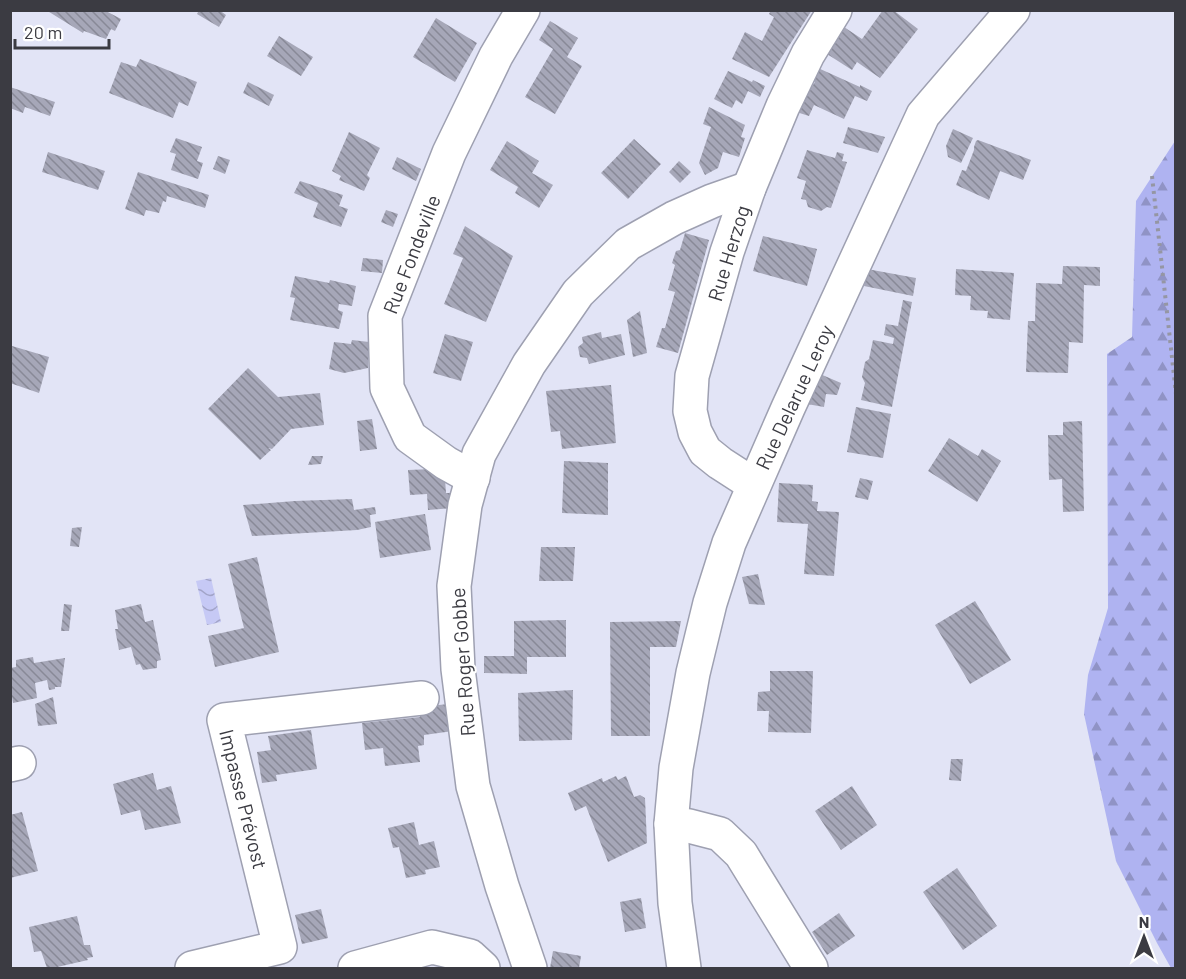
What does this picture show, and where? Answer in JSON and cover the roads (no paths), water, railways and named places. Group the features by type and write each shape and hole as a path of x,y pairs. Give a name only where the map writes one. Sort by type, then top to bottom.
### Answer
{"street":[{"name":"Rue Fondeville","path":"473,478 446,463 410,437 387,388 385,316 449,153 496,56 523,10"},
{"name":"Rue Herzog","path":"754,485 705,451 695,432 690,411 692,376 727,252 749,188 783,106 808,54 835,10"},
{"name":"Rue Delarue Leroy","path":"684,969 675,903 671,824 676,768 693,673 710,603 729,543 923,115 1013,10"},
{"name":"Rue Roger Gobbe","path":"530,969 502,886 473,786 458,669 454,586 465,505 479,454 529,364 578,293 628,244 674,218 749,188"},
{"name":"Impasse Prévost","path":"192,969 280,947 224,720 422,698"},
{"path":"671,824 720,834 741,854 811,969"},
{"path":"355,969 432,947 470,956 483,969"}],"water":[{"path":"211,578 221,622 207,625 196,581"}]}
